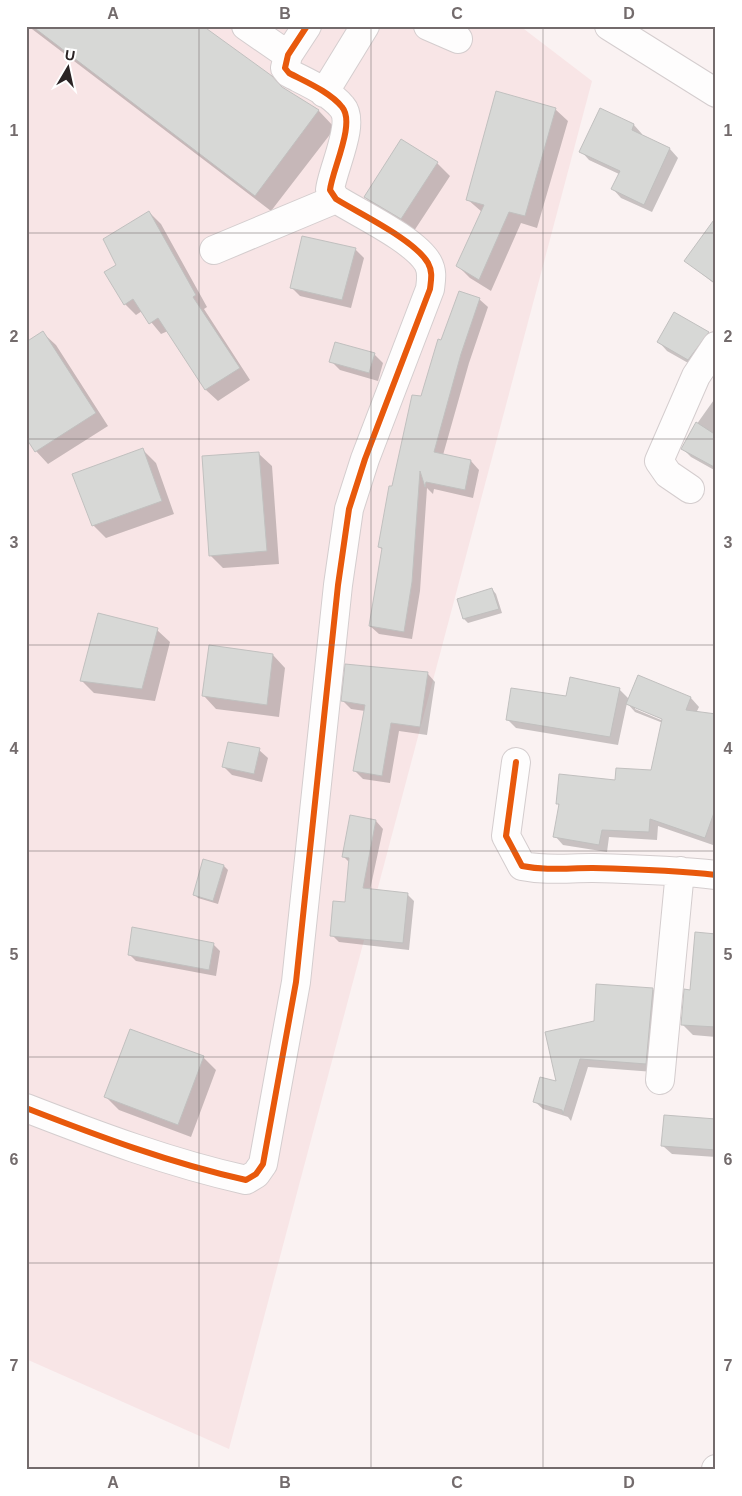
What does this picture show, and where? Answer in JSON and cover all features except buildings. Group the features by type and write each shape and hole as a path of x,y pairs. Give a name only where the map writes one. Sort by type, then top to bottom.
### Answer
{"street":[{"path":"246,26 288,55"},
{"path":"26,1108 155,1156 224,1175 246,1180 256,1174 263,1164 296,982 338,586 349,509 365,459 430,289 432,275 428,262 414,246 336,199 330,190 347,127 346,115 342,107 324,93 289,73 285,68 288,55 307,26"},
{"path":"324,93 365,26"},
{"path":"428,26 458,38"},
{"path":"609,26 716,93"},
{"path":"214,250 336,199"},
{"path":"690,489 668,474 659,461 696,376 716,346"},
{"path":"516,762 506,836 522,866 544,870 589,868 680,870 716,875"},
{"path":"660,1080 680,870"}],"shaded area":[{"path":"26,26 520,26 592,81 229,1449 26,1359"}],"cycle path":[{"path":"26,1108 107,1139 190,1166 246,1180 256,1174 263,1164 296,982 338,585 349,509 365,459 430,289 431,276 428,263 412,245 336,199 330,190 345,135 346,114 342,107 331,97 289,73 285,68 288,55 307,26"},
{"path":"516,762 506,836 522,866 549,869 654,870 716,875"}]}
